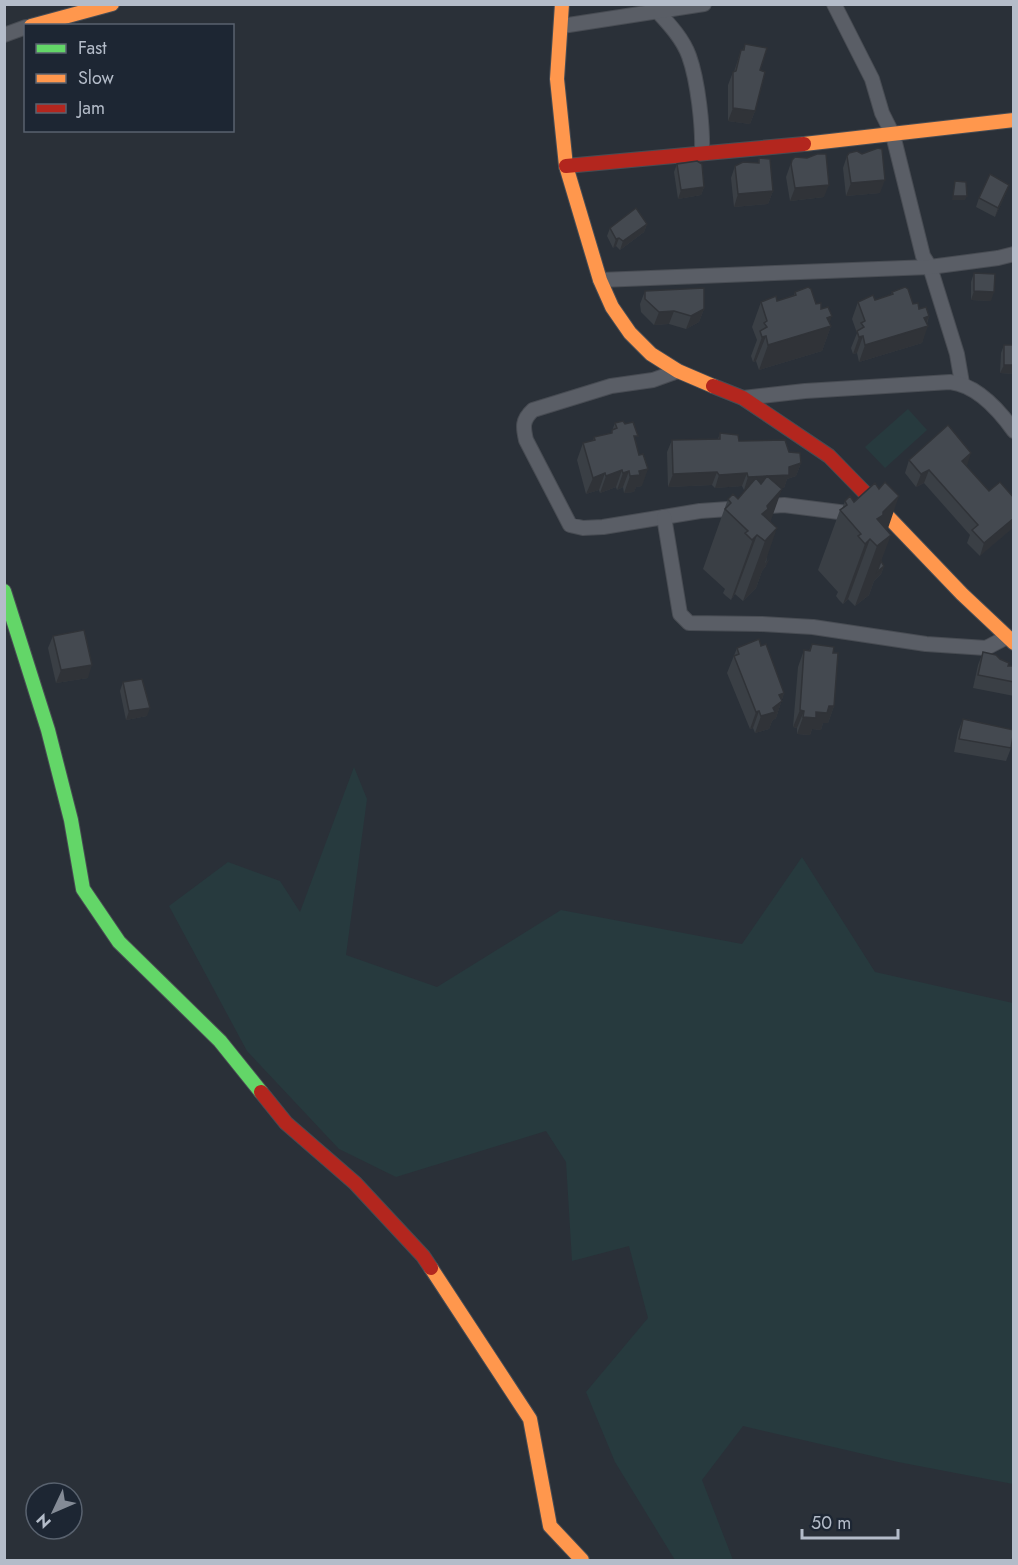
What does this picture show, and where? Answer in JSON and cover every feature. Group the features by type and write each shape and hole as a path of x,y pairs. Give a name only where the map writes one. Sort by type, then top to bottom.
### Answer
{"street":[{"path":"38,24 112,4"},
{"path":"562,4 557,79 566,166 600,280 612,307 630,333 651,354 678,371 743,398 829,456 962,594 1010,640 986,648 926,644 813,627 689,623 680,614 664,517"},
{"path":"562,26 704,4"},
{"path":"834,4 872,79 882,113 893,135 923,256 930,267 957,354 962,383"},
{"path":"657,11 677,34 689,56 701,123 702,153"},
{"path":"4,35 24,28"},
{"path":"566,166 893,135 1014,120"},
{"path":"600,280 930,267 1014,254"},
{"path":"678,371 653,380 611,386 533,410 526,417 523,426 526,440 570,525 584,528 603,527 700,512 784,505 860,515 882,509"},
{"path":"743,398 838,389 962,383 985,399 1002,415 1014,432"},
{"path":"4,591 48,730 71,820 83,889 119,942 220,1041 286,1124 355,1183 423,1256 530,1419 550,1526 582,1560"}],"green space":[{"path":"908,409 927,430 885,468 865,447"},
{"path":"354,767 367,799 346,955 437,987 561,910 742,944 802,857 875,972 1013,1003 1013,1484 898,1462 743,1426 702,1480 733,1560 675,1560 615,1462 586,1392 648,1318 629,1246 572,1261 566,1162 546,1131 396,1177 339,1149 247,1051 169,906 228,862 280,881 300,912"}],"building":[{"path":"745,44 767,48 760,70 765,72 755,111 733,108 733,72 736,71 741,50 744,50"},
{"path":"878,148 882,149 885,180 851,183 847,156 849,153 857,151 862,154"},
{"path":"817,154 826,154 829,185 795,188 792,160 795,157 807,158"},
{"path":"759,158 770,159 773,191 738,194 735,166 743,162 759,163"},
{"path":"697,161 702,164 704,187 681,190 677,164"},
{"path":"990,174 1009,185 998,208 979,198"},
{"path":"955,181 966,182 967,196 953,196"},
{"path":"636,208 647,224 623,241 616,239 610,228"},
{"path":"974,273 995,274 994,292 974,291"},
{"path":"808,287 811,289 816,304 821,303 821,309 828,307 832,316 827,318 831,326 768,345 766,336 762,337 760,331 767,327 764,323 767,321 761,302 776,296 777,301 796,295 795,292"},
{"path":"905,287 908,289 913,304 918,303 919,309 926,307 929,316 924,318 928,326 865,345 863,336 859,337 857,331 864,327 861,323 865,321 858,302 873,295 875,300"},
{"path":"704,288 704,309 691,316 674,311 659,312 645,299 645,291"},
{"path":"1004,345 1014,345 1014,365 1004,365"},
{"path":"623,421 625,424 633,422 638,436 634,436 639,455 643,454 648,469 639,471 640,475 630,476 629,471 623,473 622,470 593,478 583,443 595,440 594,437 612,433 612,430 617,428 615,423"},
{"path":"948,425 971,453 962,461 989,491 1000,482 1014,498 1014,518 984,543 972,530 978,525 929,470 921,474 909,460"},
{"path":"720,433 738,435 739,441 785,440 789,452 800,453 801,463 789,467 789,475 748,477 747,473 719,475 717,472 673,474 672,440 720,439"},
{"path":"767,476 782,489 762,514 777,528 765,541 757,535 752,540 745,533 748,531 725,509 731,503 728,499 733,494 738,499 756,478 761,484"},
{"path":"885,482 899,496 877,519 891,535 877,546 870,539 865,544 858,536 861,534 840,510 847,505 845,501 850,496 854,502 875,483 879,489"},
{"path":"881,561 884,566 877,572"},
{"path":"84,630 92,665 61,670 53,636"},
{"path":"759,639 761,646 766,644 784,693 779,695 782,701 773,708 775,712 761,716 759,711 756,712 734,656 739,654 737,648"},
{"path":"812,644 834,647 833,653 838,653 834,706 829,706 827,713 816,712 816,718 803,717 804,711 800,710 804,650 810,651"},
{"path":"983,652 996,655 1009,663 1008,666 1013,666 1014,682 978,675"},
{"path":"142,679 150,708 129,711 123,682"},
{"path":"963,719 1014,730 1011,748 959,739"}],"traffic: fast":[{"path":"4,591 48,730 71,820 83,889 119,942 220,1041 261,1092"}],"traffic: slow":[{"path":"38,24 112,4"},
{"path":"562,4 557,79 566,166 600,280 612,307 630,333 651,354 678,371 713,386"},
{"path":"804,144 1014,120"},
{"path":"873,501 962,594 1014,643"},
{"path":"431,1268 530,1419 550,1526 582,1560"}],"traffic: jam":[{"path":"566,166 804,144"},
{"path":"713,386 743,398 829,456 873,501"},
{"path":"261,1092 286,1123 355,1183 423,1256 431,1268"}]}
